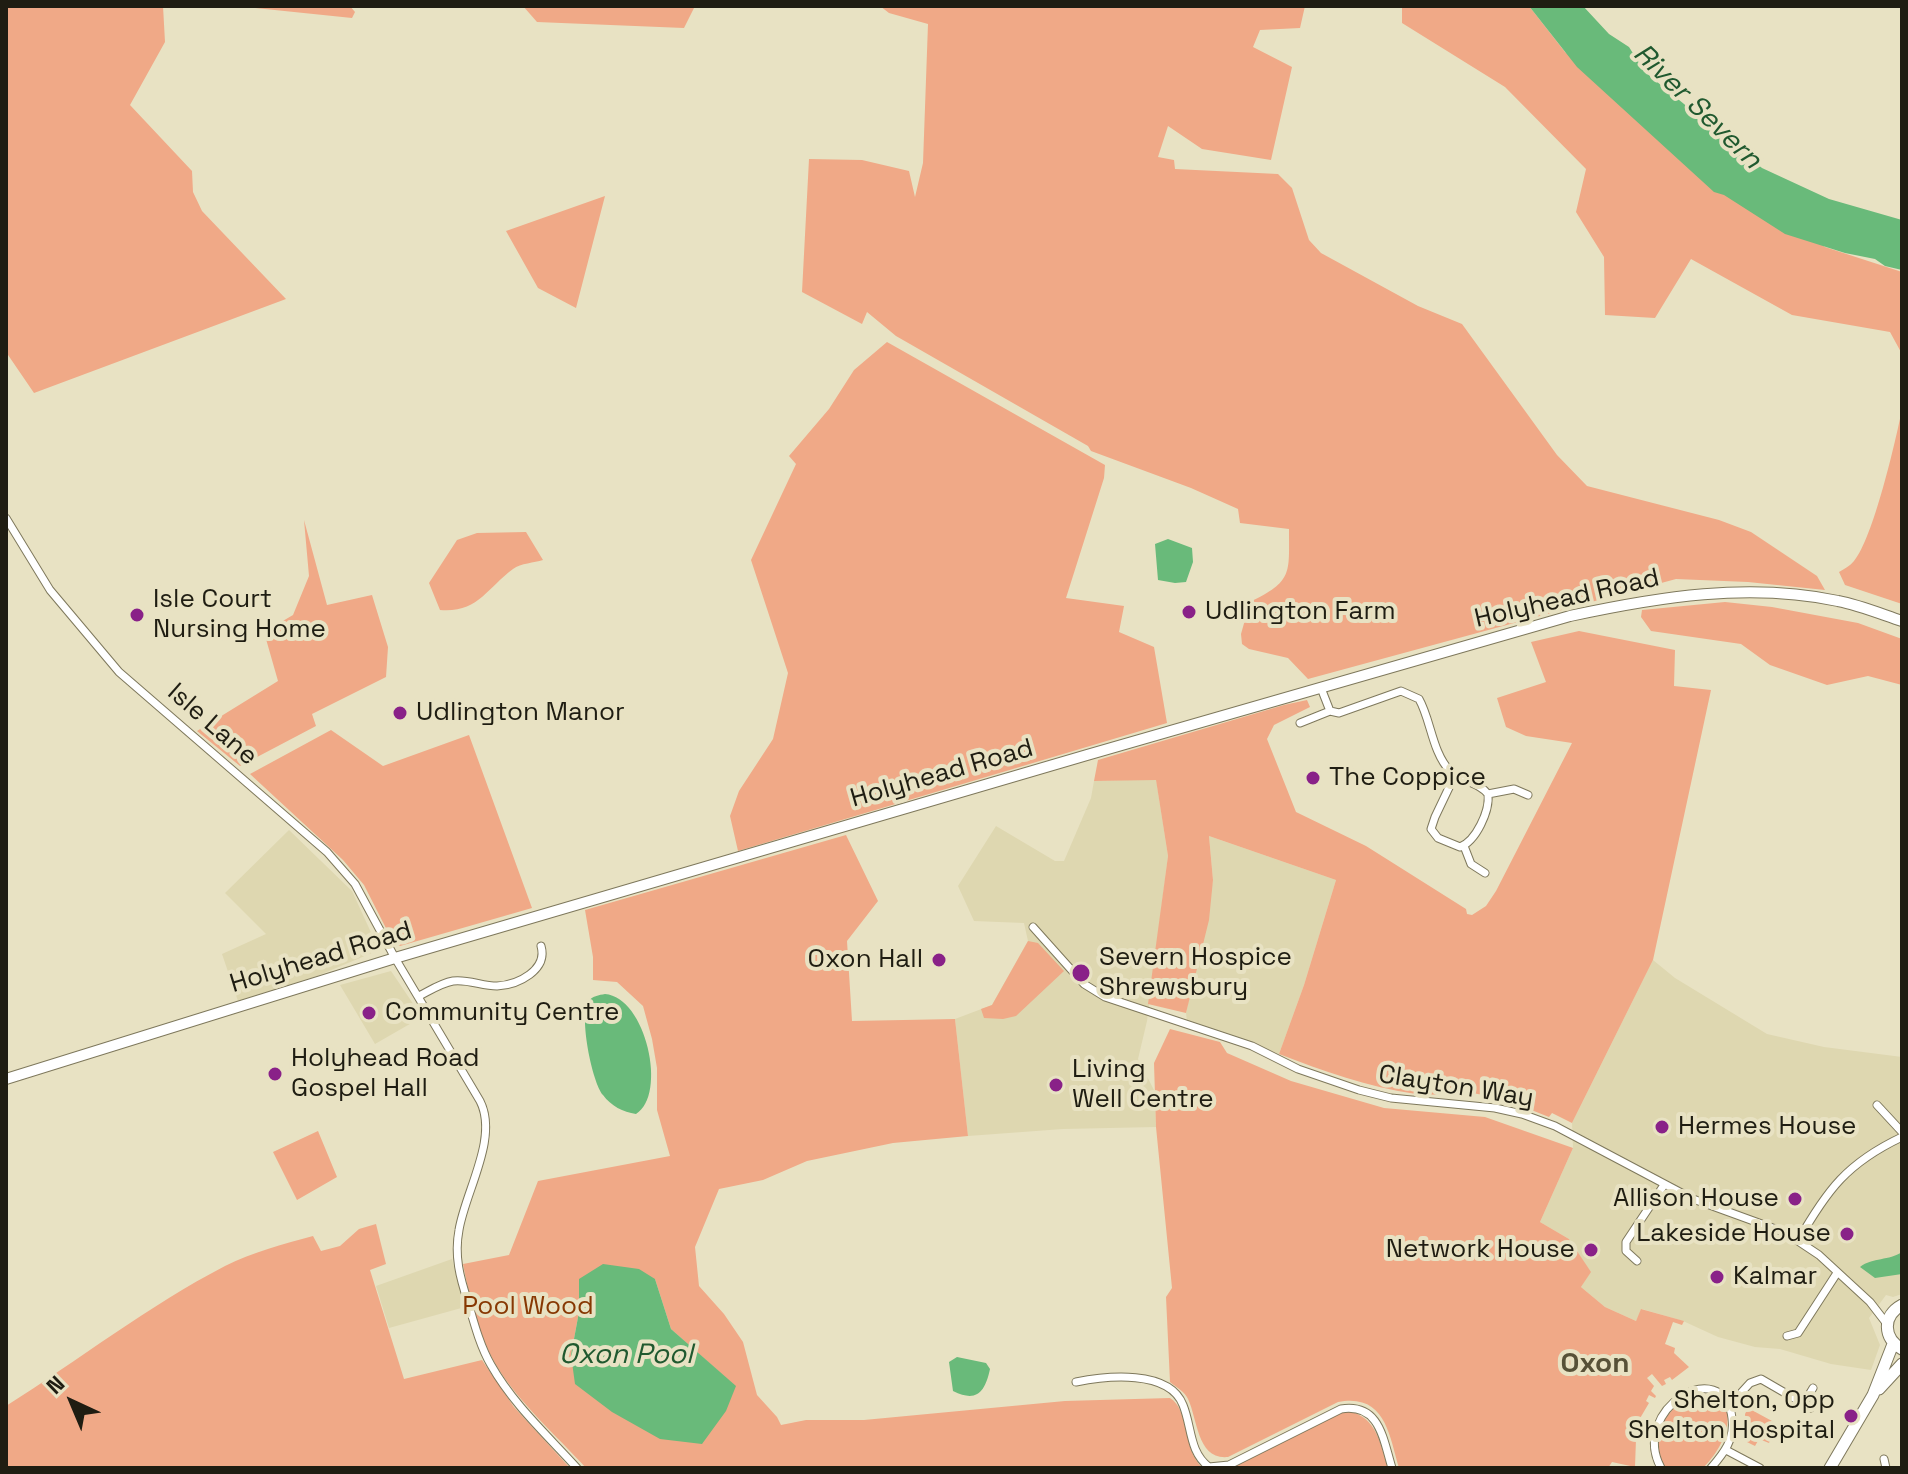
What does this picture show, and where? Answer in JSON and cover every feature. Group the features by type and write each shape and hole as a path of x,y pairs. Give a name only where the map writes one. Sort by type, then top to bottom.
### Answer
{"main road":[{"name":"Holyhead Road","path":"6,1079 395,958 1570,616 1702,593 1774,593 1838,601 1902,621"},
{"path":"1830,1468 1898,1346 1888,1333 1887,1324 1899,1307"},
{"path":"1873,1395 1902,1364"}],"street":[{"name":"Isle Lane","path":"6,518 50,590 119,672 248,782 337,863 355,884 480,1101 485,1116 485,1136 458,1231 457,1260 480,1342 490,1364 517,1403 577,1468"},
{"path":"1321,688 1330,711"},
{"path":"1300,723 1330,711 1339,713 1396,692 1414,695 1422,705 1441,758 1455,775 1483,788 1488,794 1488,805 1474,835 1460,847 1438,838 1431,829 1455,775"},
{"path":"1488,794 1508,789 1528,795"},
{"path":"1464,846 1471,864 1485,873"},
{"name":"Clayton Way","path":"1033,927 1084,984 1105,997 1252,1046 1298,1069 1359,1090 1391,1098 1495,1108 1522,1114 1555,1126 1693,1199 1781,1231 1819,1255 1870,1302 1887,1324"},
{"path":"419,996 448,982 467,980 498,986 526,977 539,965 542,950 554,951"},
{"path":"1798,1241 1829,1189 1854,1166 1902,1134 1877,1105"},
{"path":"1637,1261 1626,1251 1626,1242 1664,1185"},
{"path":"1787,1336 1798,1333 1837,1273"},
{"name":"Clayton Way","path":"1870,1302 1887,1309 1899,1307"},
{"path":"1076,1382 1120,1376 1140,1378 1173,1391 1183,1403 1196,1453 1209,1467 1218,1468 1341,1409 1356,1408 1370,1414 1380,1427 1392,1468"},
{"path":"1729,1406 1755,1379 1766,1381 1807,1406 1813,1388"},
{"path":"1661,1468 1655,1448 1662,1415 1674,1401 1689,1391 1707,1388 1721,1394 1729,1406 1732,1428 1726,1450 1711,1468"},
{"path":"1726,1450 1760,1468"}],"shaded area":[{"name":"Severn Hospice Shrewsbury","path":"1156,779 1168,856 1147,1021 1138,1059 1155,1092 1156,1127 1063,1129 968,1136 955,1019 992,1005 1028,941 1024,923 974,921 958,886 996,826 1055,861 1064,861 1091,798 1094,781"},
{"path":"289,830 352,891 379,950 317,976 238,1001 222,954 266,934 225,893"},
{"path":"1209,836 1336,880 1279,1054 1187,1021 1186,1013 1213,880"},
{"path":"1653,960 1675,978 1767,1034 1824,1047 1902,1057 1902,1294 1893,1297 1886,1295 1869,1318 1880,1345 1871,1370 1831,1364 1780,1349 1755,1347 1642,1309 1636,1321 1605,1307 1581,1287 1590,1272 1569,1239 1540,1222 1573,1148 1572,1123"},
{"path":"391,971 422,1017 375,1044 340,985"},
{"path":"452,1259 465,1307 389,1328 376,1286"}],"green space":[{"path":"6,6 163,6 165,42 130,105 192,171 193,192 202,211 286,299 34,393 6,352"},
{"path":"236,6 350,6 355,12 352,18"},
{"path":"523,6 695,6 684,28 537,22"},
{"path":"880,6 1305,6 1300,28 1260,30 1253,47 1292,67 1271,160 1202,149 1168,126 1158,157 1174,160 1175,169 1278,174 1292,188 1309,240 1321,253 1418,306 1462,324 1557,455 1587,486 1719,520 1751,532 1817,576 1825,590 1676,579 1308,679 1288,658 1249,649 1242,644 1241,634 1250,602 1274,588 1286,574 1289,529 1240,523 1238,509 1091,451 1088,446 896,336 867,312 862,324 802,292 809,159 862,160 909,171 915,197 923,163 928,24 889,13"},
{"path":"1402,6 1529,6 1565,52 1825,247 1902,272 1902,354 1890,332 1792,315 1691,259 1655,318 1605,315 1604,257 1576,212 1586,169 1505,87 1402,23"},
{"path":"605,196 576,308 538,288 506,231"},
{"path":"887,342 1105,465 1104,478 1066,598 1124,606 1119,632 1154,647 1167,723 738,851 730,816 739,791 773,739 788,673 751,560 796,464 789,456 829,409 854,370"},
{"path":"1902,409 1902,604 1845,585 1839,572 1854,561 1869,532"},
{"path":"304,520 327,605 372,595 388,647 386,677 312,714 316,726 240,766 197,731 278,681 264,632 293,615 309,576"},
{"path":"526,532 543,560 513,569 473,604 440,610 429,583 457,540 477,533"},
{"path":"1725,602 1858,623 1902,639 1902,685 1868,676 1827,685 1770,665 1741,644 1651,631 1641,617 1642,610"},
{"path":"1579,631 1675,650 1674,686 1711,690 1653,960 1572,1123 1552,1113 1549,1117 1482,1095 1423,1095 1381,1087 1279,1054 1336,880 1209,836 1213,880 1209,920 1186,1013 1148,1004 1168,856 1156,780 1094,781 1098,760 1307,700 1310,707 1274,725 1267,739 1296,812 1366,846 1472,915 1486,906 1496,891 1572,743 1526,736 1506,727 1497,698 1546,682 1531,642"},
{"path":"331,730 383,766 469,735 532,908 400,946 394,944 364,885 343,860 250,774"},
{"name":"Pool Wood","path":"846,835 878,901 847,941 852,1021 955,1019 968,1136 893,1143 807,1161 763,1180 719,1189 695,1247 699,1286 743,1342 757,1395 781,1425 806,1420 864,1420 1065,1401 1170,1398 1181,1411 1192,1451 1203,1468 586,1468 527,1406 496,1365 475,1316 463,1264 509,1255 538,1181 670,1156 657,1110 657,1068 643,1006 617,982 593,980 593,957 585,910","holes":["655,1279 671,1329 735,1386 571,1355 579,1312 579,1280"]},
{"path":"1028,941 1038,943 1064,971 1016,1016 984,1018 981,1009 992,1005"},
{"path":"1170,1029 1220,1042 1227,1053 1291,1081 1384,1108 1485,1117 1573,1148 1540,1222 1569,1239 1591,1272 1581,1287 1605,1307 1636,1321 1641,1309 1684,1321 1682,1325 1673,1322 1665,1344 1675,1348 1674,1353 1689,1367 1672,1380 1670,1377 1664,1380 1666,1384 1662,1386 1652,1374 1647,1378 1654,1386 1651,1391 1656,1396 1649,1395 1641,1421 1639,1424 1633,1422 1628,1435 1636,1439 1635,1467 1612,1462 1608,1468 1399,1468 1382,1419 1366,1404 1354,1401 1338,1402 1228,1457 1210,1452 1200,1437 1187,1396 1170,1382 1166,1297 1172,1288 1156,1127 1154,1063"},
{"path":"318,1131 337,1177 297,1200 273,1152"},
{"path":"376,1224 386,1264 370,1270 404,1379 482,1360 514,1407 570,1468 6,1468 6,1406 141,1316 196,1282 246,1257 313,1236 321,1251 340,1246 359,1229"},
{"path":"1698,1393 1713,1396 1722,1403 1727,1412 1725,1435 1703,1468 1666,1468 1659,1458 1657,1446 1662,1424 1678,1404"},
{"path":"1748,1408 1783,1427 1777,1436 1773,1434 1769,1443 1759,1439 1755,1446 1743,1440 1747,1435 1737,1429 1746,1426"},
{"path":"1349,1411 1366,1419 1372,1426 1388,1468 1227,1468 1338,1414"}],"water":[{"path":"1529,6 1583,6 1609,34 1629,47 1645,72 1762,168 1829,199 1902,220 1902,270 1885,266 1875,259 1785,234 1724,195 1714,192 1577,67"},
{"path":"1168,539 1192,548 1193,562 1186,582 1158,580 1155,544"},
{"path":"605,994 619,999 632,1011 648,1048 650,1088 646,1104 636,1114 618,1108 606,1099 591,1064 586,1010 592,998"},
{"path":"1902,1252 1902,1274 1875,1278 1860,1267 1892,1257"},
{"name":"Oxon Pool","path":"603,1264 639,1269 655,1279 671,1329 736,1386 726,1411 702,1444 660,1439 612,1412 575,1384 571,1355 579,1312 579,1279"},
{"path":"957,1357 986,1363 990,1369 979,1393 968,1396 953,1391 949,1362"}],"waterway":[{"path":"436,6 446,6"}],"place":[{"name":"Udlington Farm","path":"1189,612"},
{"name":"Isle Court Nursing Home","path":"137,615"},
{"name":"Udlington Manor","path":"400,713"},
{"name":"The Coppice","path":"1313,778"},
{"name":"Oxon Hall","path":"939,960"},
{"name":"Severn Hospice Shrewsbury","path":"1081,973"},
{"name":"Community Centre","path":"369,1013"},
{"name":"Holyhead Road Gospel Hall","path":"275,1074"},
{"name":"Living Well Centre","path":"1056,1085"},
{"name":"Hermes House","path":"1662,1127"},
{"name":"Allison House","path":"1795,1199"},
{"name":"Lakeside House","path":"1847,1234"},
{"name":"Network House","path":"1591,1250"},
{"name":"Kalmar","path":"1717,1277"},
{"name":"Shelton, Opp Shelton Hospital","path":"1851,1416"}],"district":[{"name":"Oxon","path":"1595,1364"}],"water label":[{"name":"River Severn","path":"1697,107"}]}
